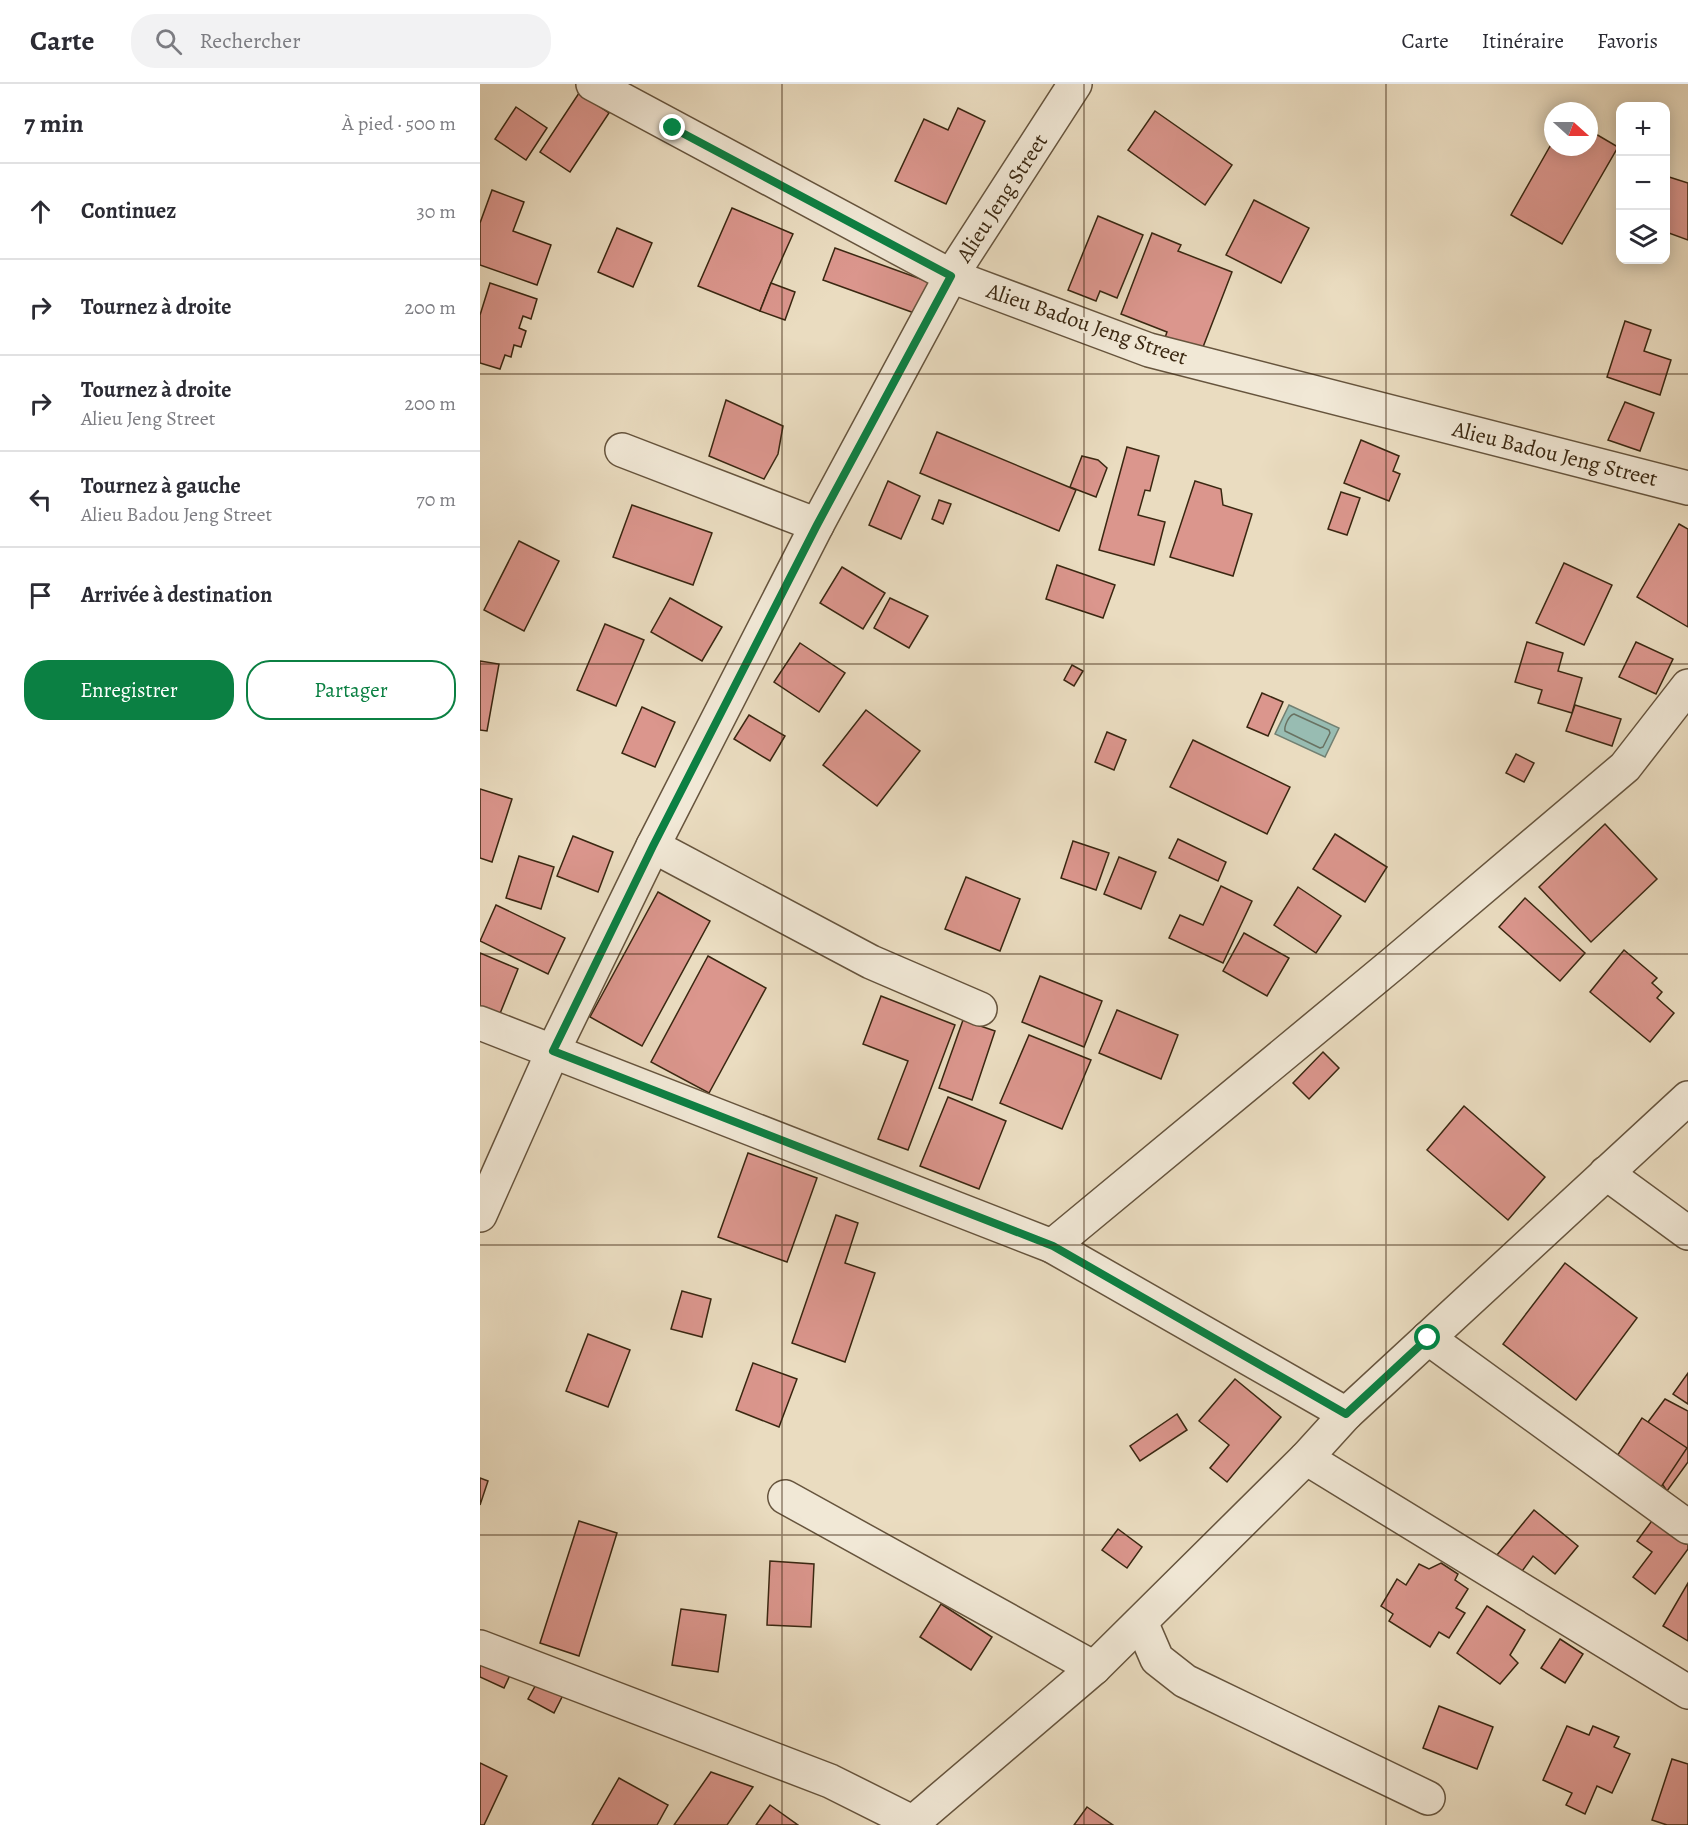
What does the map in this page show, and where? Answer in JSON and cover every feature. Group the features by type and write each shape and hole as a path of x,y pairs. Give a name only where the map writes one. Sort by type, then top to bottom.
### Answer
{"street":[{"name":"Alieu Badou Jeng Street","path":"593,84 951,276 1149,351 1688,488"},
{"name":"Alieu Jeng Street","path":"480,1215 553,1051 653,846 817,525 951,276 1075,84"},
{"path":"622,450 817,525"},
{"path":"1053,1246 1625,767 1688,686"},
{"path":"653,846 871,963 980,1009"},
{"path":"480,1023 1053,1246 1346,1414"},
{"path":"480,1647 830,1781 911,1824 1094,1668 1306,1458 1346,1414 1688,1098"},
{"path":"1606,1173 1688,1233"},
{"path":"1428,1338 1688,1527"},
{"path":"1306,1458 1688,1692"},
{"path":"785,1497 1094,1668"},
{"path":"1141,1622 1157,1659 1185,1681 1428,1798"}],"water":[{"path":"1289,705 1339,728 1325,757 1275,734"}],"building":[{"path":"579,93 609,113 570,172 540,152"},
{"path":"516,107 547,128 526,160 495,139"},
{"path":"958,108 985,121 946,204 895,181 924,119 948,130"},
{"path":"1155,111 1232,165 1205,205 1128,150"},
{"path":"1598,135 1616,146 1616,150 1562,244 1511,215 1544,156 1598,156"},
{"path":"1670,177 1688,183 1688,240 1670,233"},
{"path":"492,190 524,202 513,231 551,245 537,285 480,265 480,223"},
{"path":"1254,200 1309,228 1281,283 1226,255"},
{"path":"732,208 793,234 760,311 698,286"},
{"path":"1098,216 1143,235 1117,298 1100,291 1096,301 1068,290"},
{"path":"617,228 652,243 633,287 598,272"},
{"path":"1152,233 1181,245 1178,251 1232,272 1198,360 1162,346 1167,332 1121,314"},
{"path":"835,248 929,282 917,314 823,280"},
{"path":"490,283 537,299 531,319 523,316 519,328 526,331 521,347 514,345 511,357 505,355 500,369 480,363 480,315"},
{"path":"771,283 795,292 785,320 760,311"},
{"path":"1625,321 1651,330 1644,351 1671,360 1660,395 1607,377"},
{"path":"726,400 783,426 778,454 764,479 709,456"},
{"path":"1625,402 1654,413 1640,451 1608,440"},
{"path":"937,432 1076,490 1059,531 920,473"},
{"path":"1361,440 1399,456 1393,471 1400,474 1389,501 1344,483"},
{"path":"1127,447 1159,456 1150,491 1145,490 1138,515 1165,522 1154,565 1099,550"},
{"path":"1082,456 1098,460 1107,468 1096,497 1070,487"},
{"path":"888,481 920,496 901,539 869,525"},
{"path":"1195,481 1221,489 1223,505 1252,514 1233,576 1170,557"},
{"path":"1341,492 1360,498 1347,535 1328,529"},
{"path":"939,500 951,504 943,524 932,519"},
{"path":"632,505 712,533 693,585 613,557"},
{"path":"1679,524 1688,529 1688,627 1637,597"},
{"path":"519,541 559,561 524,631 484,610"},
{"path":"1564,563 1612,585 1584,645 1536,623"},
{"path":"1057,565 1115,585 1103,618 1046,599"},
{"path":"842,567 885,593 863,629 820,603"},
{"path":"670,598 722,627 702,661 651,632"},
{"path":"890,598 928,616 909,648 874,628"},
{"path":"605,624 644,640 616,706 577,690"},
{"path":"1527,642 1563,653 1558,671 1582,678 1572,713 1538,703 1542,690 1515,682"},
{"path":"1636,642 1673,659 1656,694 1619,677"},
{"path":"800,643 845,673 819,712 774,682"},
{"path":"480,661 499,664 487,731 480,730"},
{"path":"1072,665 1083,671 1074,686 1064,680"},
{"path":"1262,693 1283,702 1268,736 1247,727"},
{"path":"1575,705 1621,719 1612,746 1566,731"},
{"path":"642,707 675,722 655,767 622,753"},
{"path":"866,710 920,751 877,806 823,765"},
{"path":"749,715 785,736 770,761 734,739"},
{"path":"1107,732 1126,740 1114,770 1095,762"},
{"path":"1193,740 1290,787 1267,834 1170,787"},
{"path":"1516,754 1534,763 1524,782 1506,773"},
{"path":"480,789 512,799 492,862 480,858"},
{"path":"1605,824 1657,879 1591,942 1539,887"},
{"path":"1335,834 1387,867 1365,902 1313,869"},
{"path":"573,836 613,852 598,892 557,876"},
{"path":"1178,839 1226,862 1218,881 1169,858"},
{"path":"1073,841 1109,853 1096,890 1061,878"},
{"path":"519,856 554,867 541,909 506,898"},
{"path":"1119,857 1156,872 1141,909 1104,894"},
{"path":"966,877 1020,899 1000,951 945,929"},
{"path":"1221,886 1252,901 1223,963 1169,938 1180,915 1203,925"},
{"path":"1298,887 1341,916 1316,953 1274,925"},
{"path":"658,892 710,921 642,1046 590,1017"},
{"path":"1525,898 1585,953 1560,981 1499,927"},
{"path":"496,905 565,938 548,974 480,941"},
{"path":"1244,933 1289,958 1267,996 1223,971"},
{"path":"1624,950 1657,978 1652,983 1662,992 1657,998 1674,1013 1650,1042 1590,992"},
{"path":"480,953 518,969 499,1016 480,1009"},
{"path":"708,956 766,988 709,1093 651,1062"},
{"path":"1040,976 1102,1001 1084,1047 1022,1022"},
{"path":"881,996 955,1025 908,1150 878,1139 908,1061 863,1044"},
{"path":"1117,1010 1178,1035 1161,1079 1099,1053"},
{"path":"963,1020 995,1031 972,1100 939,1088"},
{"path":"1029,1035 1091,1060 1062,1129 1000,1103"},
{"path":"1323,1052 1339,1068 1309,1099 1293,1083"},
{"path":"948,1097 1006,1121 979,1189 920,1166"},
{"path":"1464,1106 1545,1177 1508,1220 1427,1150"},
{"path":"748,1153 817,1178 787,1262 718,1237"},
{"path":"836,1215 858,1223 845,1263 875,1273 845,1362 792,1343"},
{"path":"1565,1263 1637,1318 1576,1400 1503,1344"},
{"path":"682,1291 711,1299 702,1337 671,1329"},
{"path":"588,1334 630,1350 608,1407 566,1391"},
{"path":"753,1363 797,1379 779,1427 736,1410"},
{"path":"1688,1373 1688,1404 1673,1394"},
{"path":"1235,1379 1281,1417 1227,1482 1210,1468 1229,1445 1199,1421"},
{"path":"1665,1399 1688,1411 1688,1462 1667,1491 1650,1466 1623,1456"},
{"path":"1177,1414 1187,1430 1140,1461 1130,1446"},
{"path":"1642,1418 1687,1448 1657,1493 1613,1462"},
{"path":"480,1478 488,1481 480,1505"},
{"path":"1534,1510 1578,1546 1555,1574 1533,1556 1520,1574 1497,1555"},
{"path":"1654,1518 1688,1543 1688,1549 1655,1594 1633,1577 1652,1552 1637,1541"},
{"path":"579,1521 617,1533 579,1656 540,1643"},
{"path":"1118,1529 1142,1547 1127,1568 1102,1550"},
{"path":"770,1561 814,1564 811,1627 767,1625"},
{"path":"1441,1563 1458,1574 1455,1580 1468,1589 1456,1608 1465,1613 1449,1638 1439,1632 1430,1647 1389,1621 1393,1614 1381,1606 1397,1579 1406,1585 1419,1564 1429,1569"},
{"path":"1688,1583 1688,1641 1663,1626"},
{"path":"941,1604 992,1637 971,1670 920,1637"},
{"path":"1487,1606 1525,1630 1510,1655 1518,1663 1500,1684 1457,1653"},
{"path":"681,1609 726,1615 718,1672 672,1665"},
{"path":"1560,1639 1583,1654 1565,1683 1541,1668"},
{"path":"480,1660 511,1673 504,1688 480,1677"},
{"path":"538,1681 563,1695 554,1713 528,1699"},
{"path":"1439,1706 1493,1727 1477,1769 1423,1748"},
{"path":"1567,1726 1589,1735 1593,1726 1619,1737 1614,1747 1630,1754 1612,1793 1597,1786 1585,1814 1566,1805 1572,1793 1543,1780"},
{"path":"1672,1759 1688,1764 1688,1825 1667,1825 1652,1820"},
{"path":"480,1763 507,1776 484,1825 480,1825"},
{"path":"711,1772 753,1787 727,1825 674,1825"},
{"path":"619,1778 668,1805 657,1825 592,1825"},
{"path":"770,1805 798,1825 756,1825"},
{"path":"1087,1807 1113,1825 1074,1825"}],"route":[{"path":"673,128 951,276 817,525 653,846 553,1051 1053,1246 1346,1414 1428,1338"}]}
